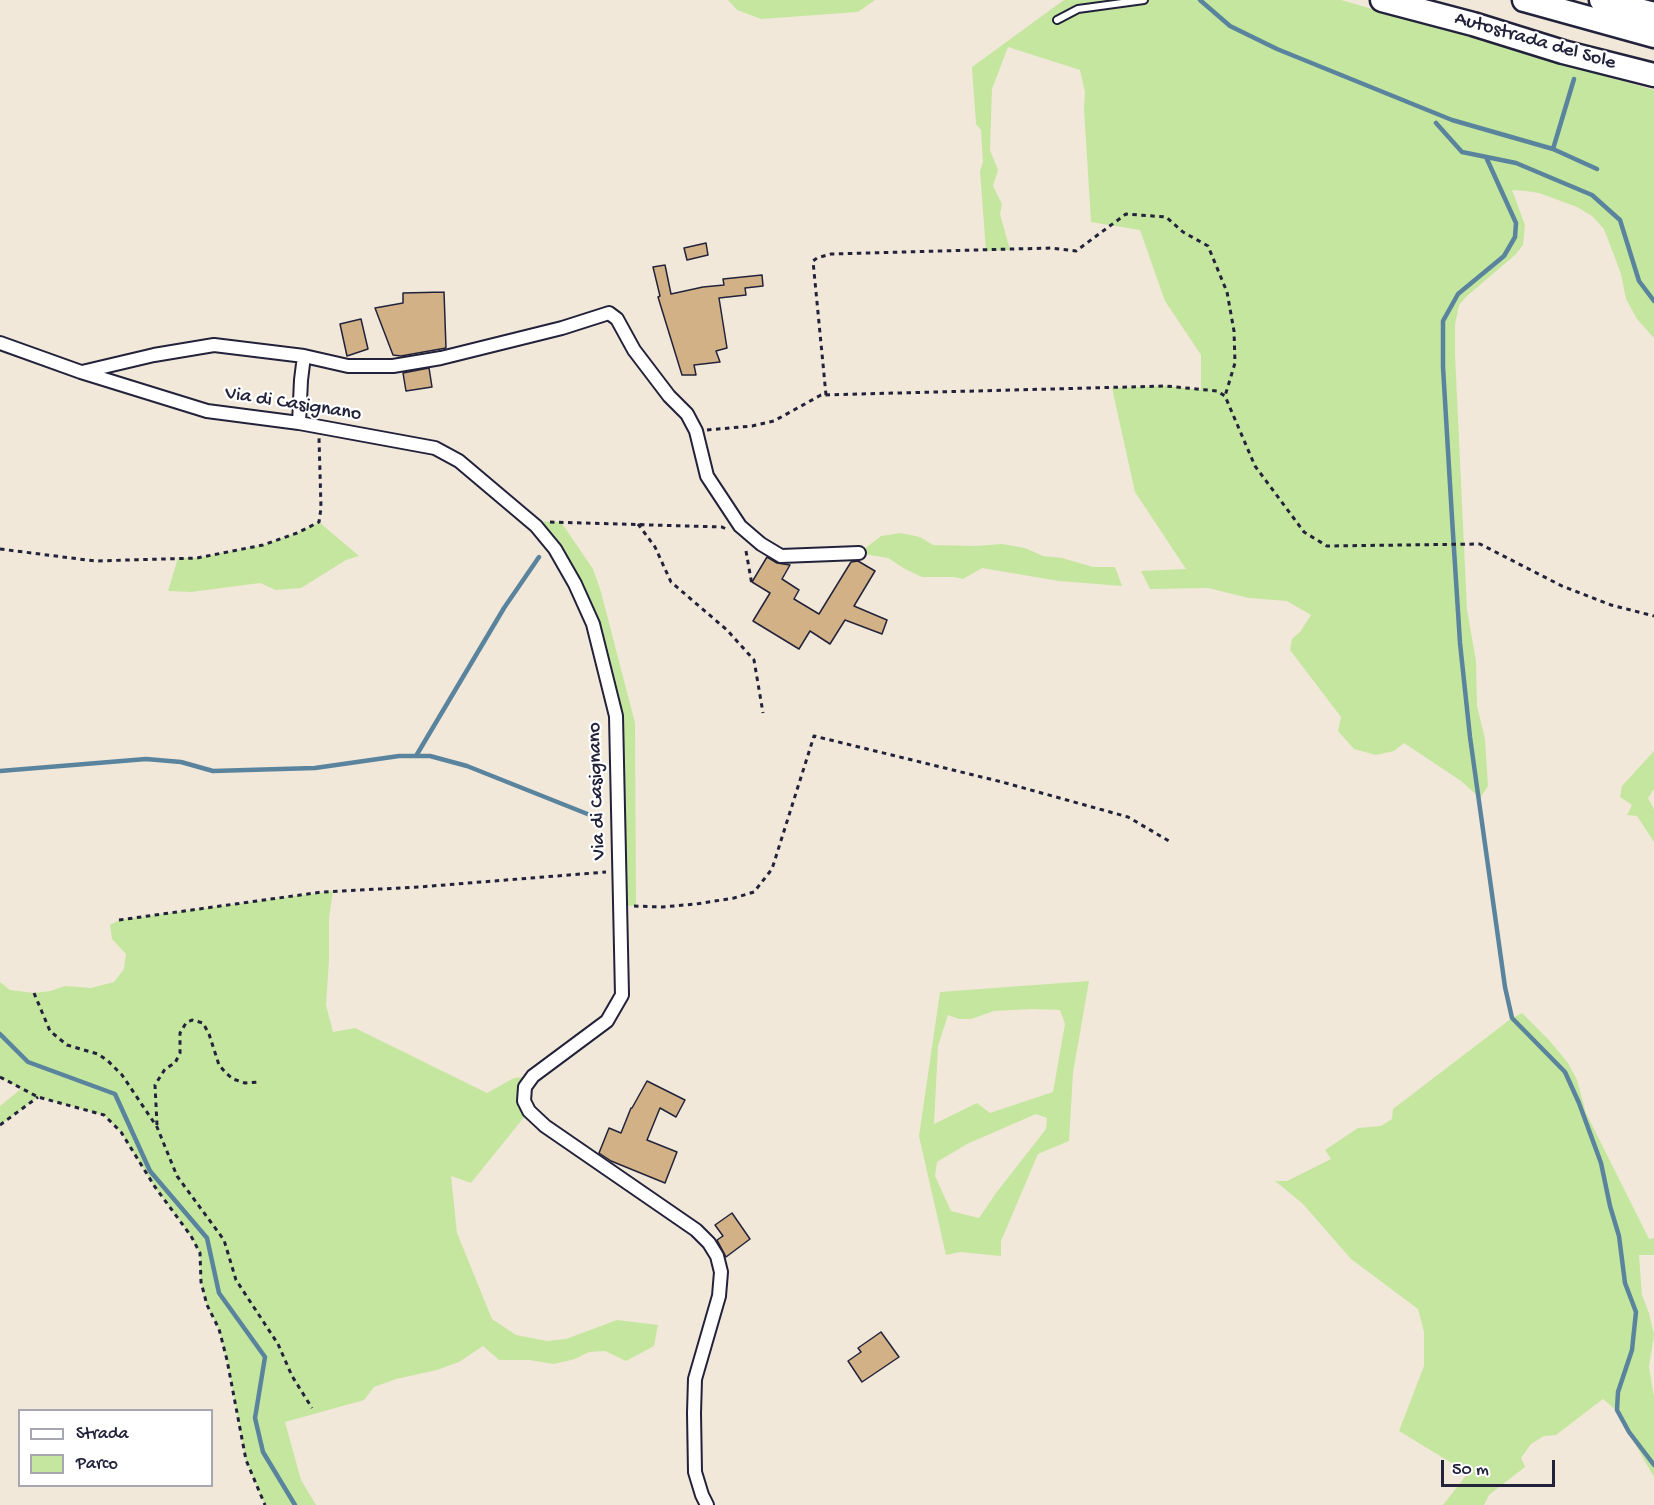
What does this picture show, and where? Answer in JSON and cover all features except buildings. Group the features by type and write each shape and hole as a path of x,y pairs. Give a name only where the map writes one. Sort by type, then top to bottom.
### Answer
{"highway":[{"name":"Autostrada del Sole","path":"1382,0 1473,24 1563,52 1654,75"},
{"name":"Autostrada del Sole","path":"1524,0 1654,36"},
{"path":"1601,0 1654,14"}],"street":[{"path":"81,372 154,355 214,345 304,356 348,366 393,366 441,358 562,328 609,313 617,320 634,350 669,396 687,414 696,431 707,476 740,526 760,544 781,556 859,553"},
{"name":"Via di Casignano","path":"0,343 81,372 207,411 299,423 435,448 459,461 530,521 555,549 594,624 616,716 622,995 607,1021 533,1076 525,1087 524,1101 529,1110 545,1126 696,1230 717,1256 721,1272 719,1296 695,1379 694,1402 695,1472 707,1505"},
{"path":"299,423 304,356"}],"lane":[{"path":"1057,20 1078,9 1144,0"}],"path":[{"path":"826,395 813,261 817,258 831,254 866,253 1051,248 1076,251 1126,214 1166,217 1183,232 1208,246 1227,292 1234,331 1235,363 1225,396"},
{"path":"696,431 752,426 774,421 821,395 1166,386 1218,391 1225,396 1255,466 1304,532 1319,542 1327,546 1348,547 1480,544 1577,592 1654,616"},
{"path":"0,549 95,561 197,558 263,545 297,533 319,522 321,508 318,428"},
{"path":"530,521 722,526 728,530"},
{"path":"638,524 655,547 671,582 727,630 754,660 763,713"},
{"path":"741,543 747,552 752,585"},
{"path":"620,905 662,907 734,898 754,892 772,869 814,736 1002,782 1128,817 1169,841"},
{"path":"119,920 322,892 419,887 619,871"},
{"path":"34,993 50,1031 67,1045 98,1054 108,1061 122,1075 158,1127 177,1176 224,1240 236,1280 278,1344 292,1376 312,1408"},
{"path":"158,1127 155,1085 165,1069 175,1063 180,1053 180,1033 186,1023 192,1020 203,1023 219,1065 226,1073 233,1079 245,1083 259,1082"},
{"path":"0,1077 38,1097 104,1115 121,1132 155,1187 191,1236 200,1253 201,1282 207,1305 219,1329 227,1360 246,1460 265,1505"},
{"path":"0,1125 38,1097"}],"green space":[{"path":"728,0 875,0 858,12 761,19 737,10"},
{"path":"1064,0 1341,0 1654,90 1654,338 1637,319 1626,299 1621,274 1604,229 1592,216 1577,207 1539,193 1512,190 1525,225 1523,245 1515,255 1459,305 1455,325 1455,354 1467,610 1476,661 1477,706 1485,739 1488,786 1480,798 1461,781 1404,743 1394,751 1376,755 1354,749 1338,731 1341,717 1290,650 1292,639 1300,632 1311,615 1287,601 1249,598 1208,588 1150,589 1141,571 1186,569 1135,492 1112,388 1166,386 1201,390 1201,355 1165,301 1140,230 1091,222 1085,92 1080,70 1008,47 992,89 990,150 998,170 993,186 1002,204 1000,214 1010,250 986,251 980,171 983,162 981,130 976,124 972,67"},
{"path":"530,521 561,522 593,569 601,592 635,723 636,906 620,905 616,716 575,584"},
{"path":"319,522 359,556 346,560 301,588 276,590 260,583 191,592 168,591 178,558 197,558 263,545 297,533"},
{"path":"901,533 920,537 933,545 1002,544 1093,567 1115,567 1122,586 1059,581 982,568 963,579 922,577 888,558 859,553 881,536"},
{"path":"1654,751 1654,789 1648,798 1654,809 1654,842 1637,816 1627,815 1632,805 1620,797 1622,786"},
{"path":"333,891 329,918 326,1005 333,1032 355,1028 487,1093 514,1078 533,1076 525,1087 529,1111 471,1183 451,1176 457,1233 492,1319 516,1335 547,1341 566,1339 617,1320 658,1325 654,1346 626,1361 605,1351 589,1352 575,1359 554,1364 529,1360 499,1360 483,1346 459,1362 374,1387 364,1400 285,1422 301,1480 316,1505 265,1505 246,1460 227,1360 219,1329 207,1305 201,1282 200,1253 121,1132 104,1115 38,1097 0,1125 0,1106 21,1089 0,1077 0,982 10,990 34,993 65,986 91,988 114,982 124,969 126,954 112,939 110,925 119,920"},
{"path":"1089,981 1073,1073 1069,1141 1038,1154 1001,1241 1001,1256 960,1252 946,1255 919,1136 940,992","holes":["1060,1010 1065,1024 1053,1092 990,1113 977,1103 934,1124 938,1046 948,1015 959,1019 971,1019 994,1011","1036,1114 1047,1118 1046,1129 979,1218 951,1211 935,1176 937,1162 967,1144"]},
{"path":"1522,1013 1568,1063 1577,1080 1586,1113 1649,1239 1654,1238 1654,1255 1639,1255 1642,1295 1654,1335 1649,1367 1654,1397 1654,1477 1615,1409 1603,1399 1556,1435 1544,1436 1531,1444 1521,1458 1525,1467 1489,1495 1484,1505 1443,1505 1468,1473 1399,1431 1424,1366 1424,1332 1418,1309 1351,1259 1303,1204 1275,1181 1287,1181 1331,1159 1325,1150 1358,1128 1381,1126 1392,1119 1393,1109 1512,1018"}],"waterway":[{"path":"1200,0 1230,26 1277,49 1452,120 1553,149 1597,169"},
{"path":"1553,149 1574,79"},
{"path":"1436,123 1462,152 1516,163 1592,195 1620,220 1639,281 1654,301"},
{"path":"1486,157 1516,223 1515,237 1504,256 1458,294 1443,321 1443,367 1460,643 1470,737 1505,987 1512,1018 1565,1072 1601,1163 1619,1236 1625,1283 1636,1312 1632,1350 1618,1392 1617,1410 1629,1432 1654,1465"},
{"path":"416,756 504,608 539,557"},
{"path":"0,771 146,759 181,762 213,771 315,768 399,756 430,756 467,766 600,819"},
{"path":"0,1034 28,1062 115,1094 150,1171 207,1238 219,1293 265,1357 255,1418 263,1452 295,1505"}]}
